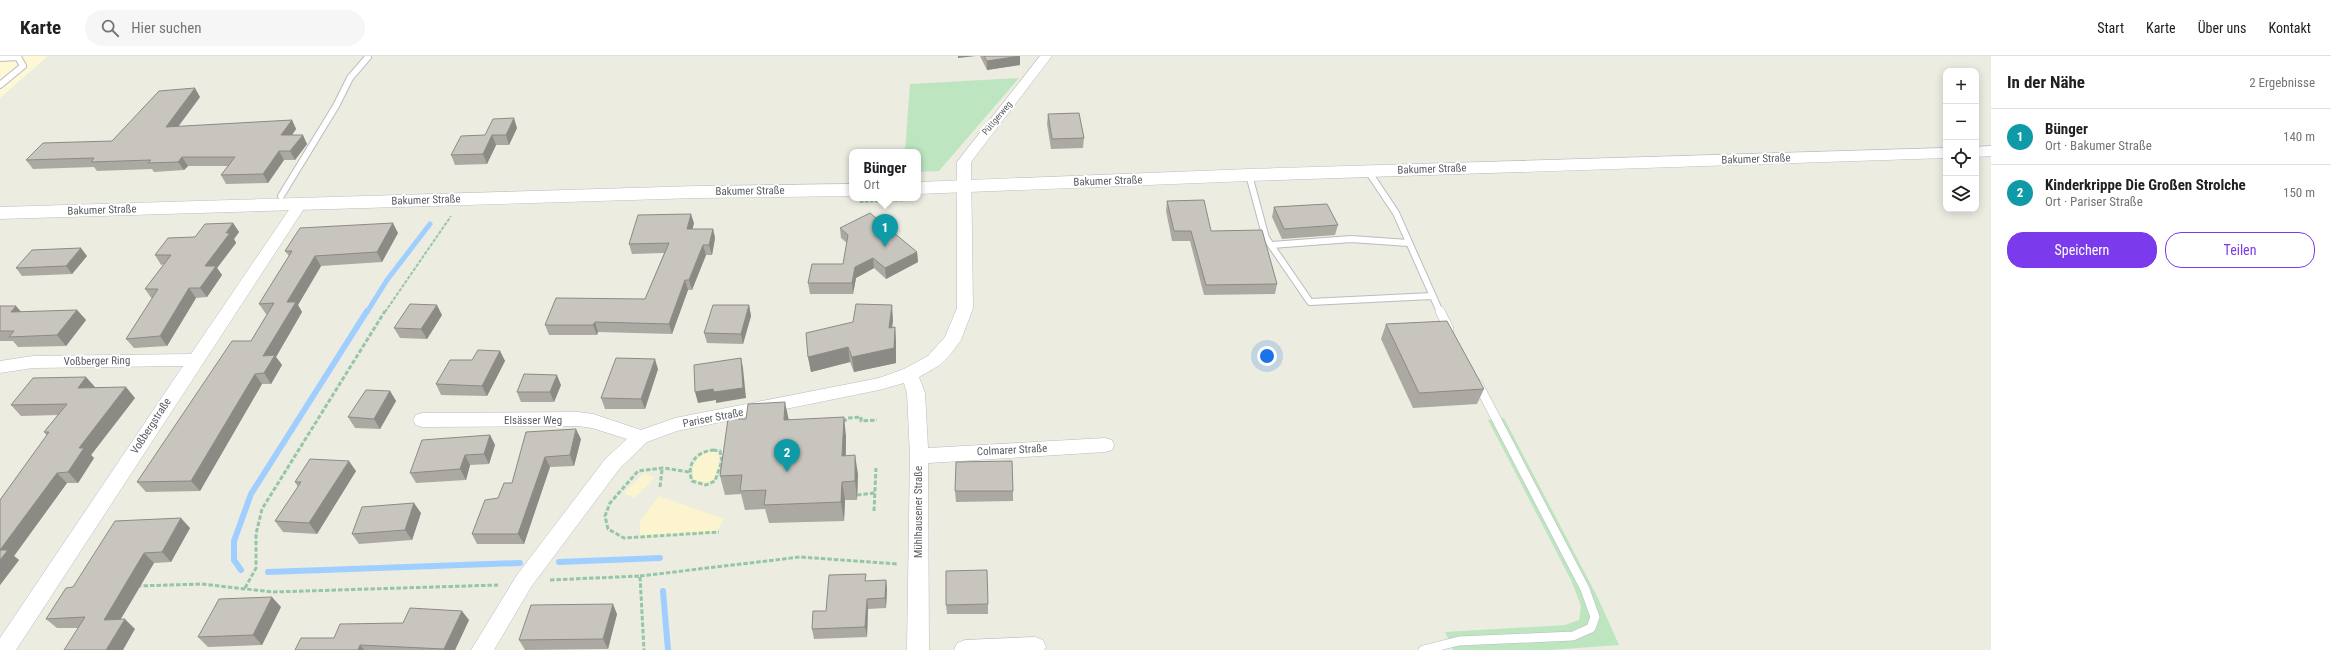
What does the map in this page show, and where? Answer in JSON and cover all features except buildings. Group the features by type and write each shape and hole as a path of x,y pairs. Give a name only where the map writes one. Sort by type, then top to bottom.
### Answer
{"main road":[{"path":"1979,152 1991,151"},
{"name":"Bakumer Straße","path":"921,188 1249,175 1943,153"},
{"name":"Bakumer Straße","path":"0,213 460,199 849,190"}],"street":[{"name":"Püttgerweg","path":"964,187 964,162 974,146 1046,56"},
{"name":"Pariser Straße","path":"482,650 524,581 605,474 640,437 674,425 783,405 879,384 910,375 932,364 951,341 962,320 966,297 964,187"},
{"name":"Voßbergstraße","path":"4,650 195,360 300,204"},
{"name":"Voßberger Ring","path":"0,367 33,362 195,360"},
{"name":"Mühlhausener Straße","path":"910,375 916,393 919,456 918,650"},
{"name":"Elsässer Weg","path":"422,420 593,421 640,437"},
{"name":"Colmarer Straße","path":"919,456 1105,445"},
{"path":"965,650 1035,648"}],"lane":[{"path":"281,196 336,106 350,78 368,57"},
{"path":"0,58 18,58 23,66 0,85"},
{"path":"1368,171 1396,213 1432,296 1454,338"},
{"path":"1249,175 1266,238 1310,302 1432,296"},
{"path":"1272,245 1351,239 1408,243"},
{"path":"1423,650 1459,641 1573,636 1591,628 1595,617 1585,589 1472,372"}],"path":[{"path":"244,589 254,575 259,559 256,536 262,509 396,294 446,224 460,199"},
{"path":"843,422 848,418 861,417 861,421 877,420"},
{"path":"706,449 720,451 722,462 720,468 715,481 706,485 692,481 689,472 695,458 700,452 706,449"},
{"path":"720,468 728,468"},
{"path":"874,511 876,468"},
{"path":"689,472 679,469 644,469 638,471 610,502 604,516 608,529 624,538 719,532"},
{"path":"660,487 662,470"},
{"path":"857,495 875,493"},
{"path":"131,586 202,584 273,592 393,587 500,585 524,581 640,576 800,557 894,564 918,564"},
{"path":"640,576 644,650"}],"shaded area":[{"path":"0,56 48,56 0,98"}],"green space":[{"path":"1019,78 939,171 921,172 921,149 905,149 910,84"},
{"path":"1504,418 1598,598 1619,645 1550,650 1453,650 1445,632 1565,625 1579,620 1581,606 1571,580 1488,420"}],"sand":[{"path":"712,451 718,453 719,457 717,474 714,480 706,483 694,480 693,470 696,461 703,455"},
{"path":"644,473 655,478 634,498 624,493"},
{"path":"659,496 724,519 717,531 640,536 640,521"}],"waterway":[{"path":"367,312 387,280 430,224"},
{"path":"241,570 234,560 234,541 251,494 367,311"},
{"path":"559,562 660,558"},
{"path":"268,572 520,563"},
{"path":"663,591 668,650"}],"place":[{"name":"Bünger","path":"885,247"},
{"name":"Kinderkrippe Die Großen Strolche","path":"787,472"}]}
